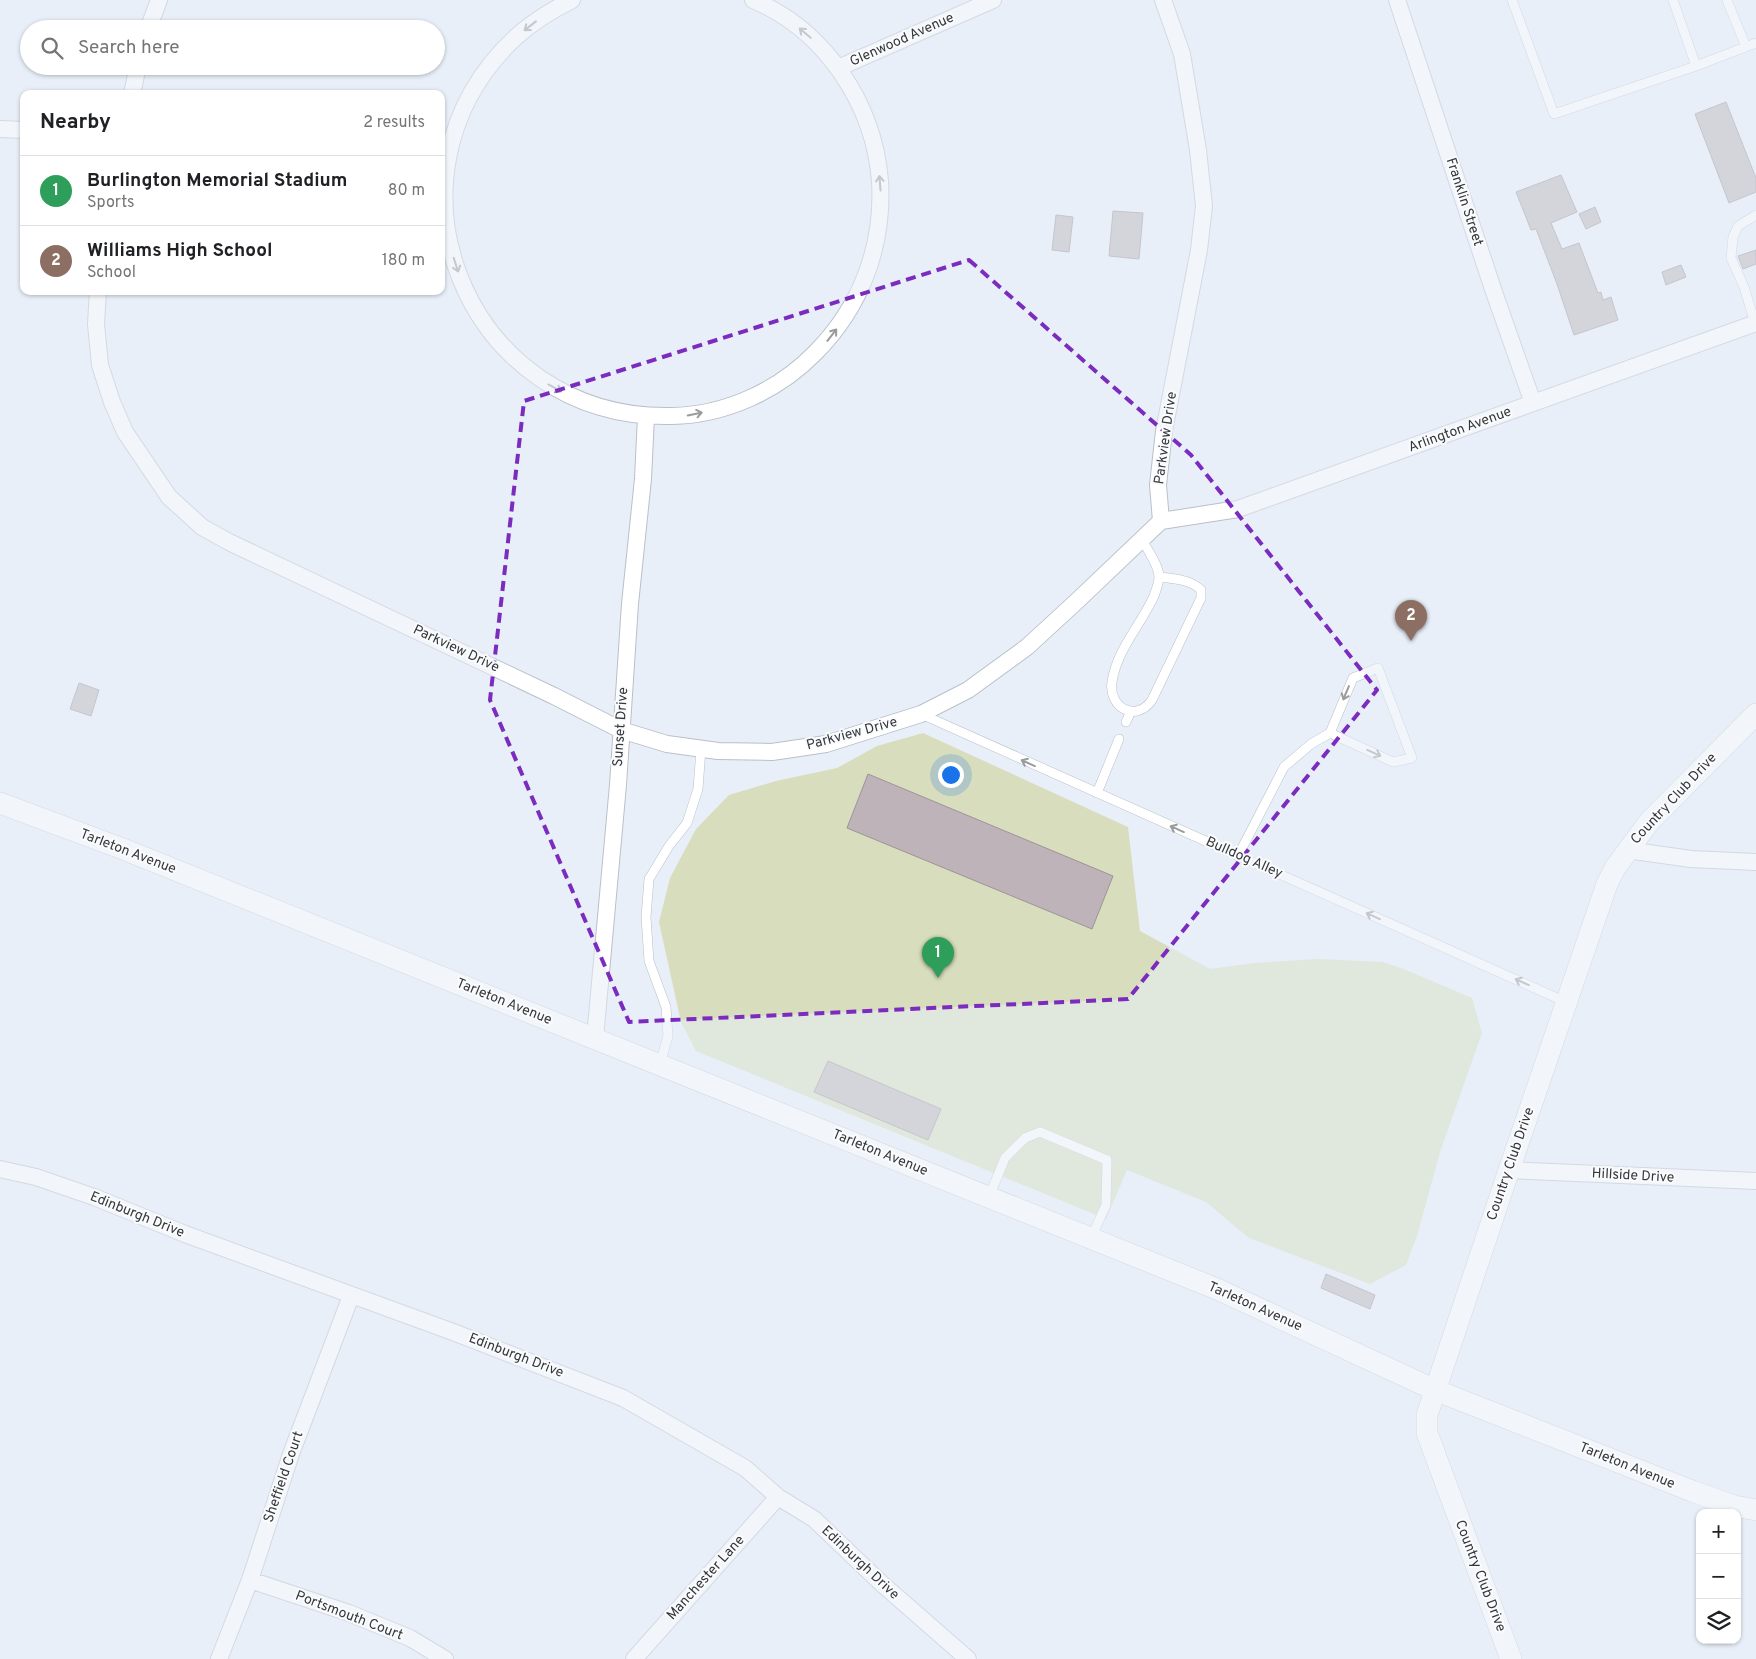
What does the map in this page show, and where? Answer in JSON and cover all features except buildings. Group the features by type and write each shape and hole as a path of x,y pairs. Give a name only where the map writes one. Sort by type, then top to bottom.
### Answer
{"street":[{"path":"151,20 159,0"},
{"path":"572,0 546,14 525,30 494,60 474,89 445,154 445,191 449,238 455,265 469,299 489,330 513,358 542,381 584,402 610,411 646,416 688,416 729,406 768,390 803,366 832,336 855,301 871,260 878,234 881,199 878,164 870,130 857,98 838,68 807,33 768,6 753,0"},
{"name":"Glenwood Avenue","path":"838,68 993,0"},
{"name":"Parkview Drive","path":"98,295 96,324 100,365 125,432 168,497 202,528 545,692 620,730 667,744 718,751 772,752 826,744 921,714 968,690 1027,647 1077,602 1160,521 1158,485 1164,431 1195,268 1204,206 1198,150 1182,54 1163,0"},
{"name":"Franklin Street","path":"1397,0 1533,404"},
{"path":"133,90 136,75"},
{"path":"0,129 20,130"},
{"name":"Arlington Avenue","path":"1160,521 1238,509 1756,323"},
{"name":"Sunset Drive","path":"595,1038 618,785 620,730 630,604 643,479 646,416"},
{"name":"Country Club Drive","path":"1511,1659 1426,1433 1427,1416 1607,884 1627,850 1649,822 1756,714"},
{"name":"Tarleton Avenue","path":"0,803 123,849 1217,1289 1435,1390 1692,1491 1734,1506 1756,1510"},
{"path":"1627,850 1691,859 1756,862"},
{"name":"Edinburgh Drive","path":"0,1169 36,1177 94,1197 184,1234 452,1332 624,1398 745,1468 778,1497 814,1519 881,1583 968,1659"},
{"name":"Hillside Drive","path":"1509,1170 1756,1182"},
{"name":"Sheffield Court","path":"220,1659 250,1580 291,1454 351,1296"},
{"name":"Manchester Lane","path":"634,1659 778,1497"},
{"name":"Portsmouth Court","path":"250,1580 349,1613 410,1638 446,1659"}],"lane":[{"path":"1512,0 1554,114 1696,66 1756,43"},
{"path":"1673,0 1696,66"},
{"path":"1727,0 1746,47"},
{"path":"1756,215 1738,226 1733,237 1731,258 1744,287 1756,323"},
{"path":"1142,539 1156,566 1159,577 1158,587 1118,659 1111,683 1112,694 1118,704 1131,711 1137,712 1146,708 1152,700 1201,598 1201,590 1196,585 1185,580 1159,577"},
{"path":"1238,856 1284,767 1311,744 1330,733 1353,678 1378,668 1412,758 1393,762 1330,733"},
{"path":"1126,722 1131,711"},
{"name":"Bulldog Alley","path":"921,714 1566,1002"},
{"path":"1097,793 1119,739"},
{"path":"660,1064 668,1036 666,1007 649,961 646,917 649,879 669,846 687,822 698,788 701,749"},
{"path":"989,1197 1005,1158 1025,1138 1040,1132 1107,1160 1106,1205 1091,1238"}],"highlighted area":[{"path":"969,260 1191,455 1377,690 1128,999 629,1022 490,700 524,401"}],"green space":[{"path":"923,733 1128,827 1140,931 1210,969 1255,963 1317,959 1383,962 1472,998 1482,1033 1440,1152 1417,1236 1406,1265 1370,1284 1249,1238 1206,1202 1127,1170 1106,1219 696,1051 681,1022 659,922 670,878 696,829 729,795 776,781 837,768 877,746"}],"place":[{"name":"Williams High School","path":"1411,641"},
{"name":"Burlington Memorial Stadium","path":"938,978"}]}
